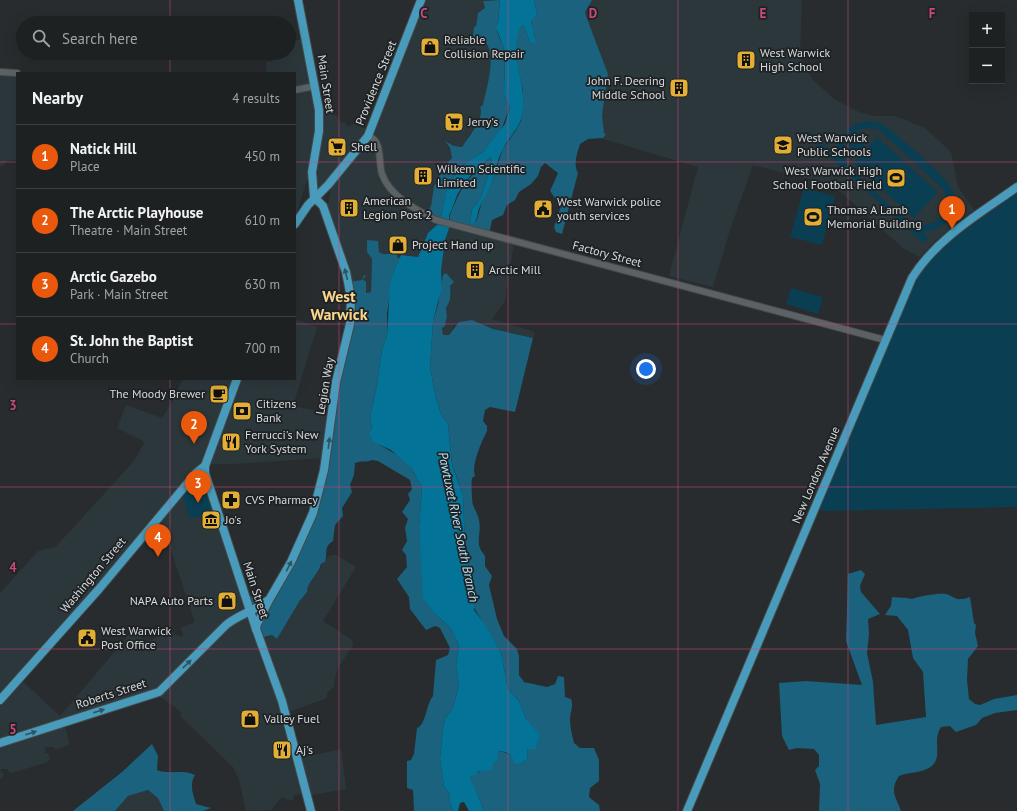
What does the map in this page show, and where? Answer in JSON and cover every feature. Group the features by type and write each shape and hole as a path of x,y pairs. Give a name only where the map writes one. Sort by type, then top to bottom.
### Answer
{"main road":[{"name":"Main Street","path":"298,0 315,86 319,121 312,172 314,197"},
{"name":"Providence Street","path":"296,223 314,197 328,185 368,136 421,0"},
{"name":"New London Avenue","path":"686,811 912,278 932,251 959,228 1017,187"},
{"name":"Legion Way","path":"257,632 257,624 269,600 287,571 300,544 319,493 327,454 336,382 350,324 350,298 346,272 323,206 314,197"},
{"path":"205,466 237,380"},
{"name":"Main Street","path":"205,466 208,482 250,612 282,702 311,811"},
{"name":"Washington Street","path":"0,700 99,589 196,473 205,466"},
{"name":"Legion Way","path":"250,612 269,600"},
{"name":"Roberts Street","path":"0,743 159,692 221,630 236,618 250,612"}],"street":[{"path":"0,72 16,73"},
{"path":"296,90 315,86"},
{"name":"Factory Street","path":"368,136 372,137 377,144 382,174 388,185 414,208 436,220 885,340"}],"shaded area":[{"path":"421,0 491,0 483,1 485,8 477,18 472,37 486,43 489,46 492,64 483,105 480,107 481,113 476,125 462,147 454,146 446,141 452,158 442,168 438,181 434,186 431,206 425,216 438,223 428,233 418,257 401,255 400,258 397,257 396,254 383,254 379,252 370,255 372,259 371,292 365,293 364,275 362,280 348,282 327,212 330,191 334,183 319,194 309,173 296,216 296,72 267,72 266,62 272,60 296,60 296,40 306,38 319,113 330,113 337,116 341,123 346,123 346,126 354,124 368,130"},
{"path":"500,0 497,31 505,52 504,95 510,107 501,130 483,152 468,161 460,169 447,189 440,222 425,216 431,206 434,186 438,181 442,168 452,158 450,148 445,141 454,146 462,147 472,133 480,116 480,107 483,105 490,73 491,56 489,49 486,43 480,44 477,41 472,41 474,27 476,26 478,13 485,8 483,1"},
{"name":"West Warwick Public Schools","path":"533,0 802,0 800,56 812,79 834,99 859,112 874,116 895,116 925,128 951,152 958,187 974,210 936,240 920,257 903,248 833,185 753,165 730,230 713,287 669,276 698,167 600,138 514,138"},
{"path":"534,0 592,0 585,12 608,74 602,115 604,133 606,134 603,138 588,139 580,144 576,163 578,173 562,234 556,232 554,227 561,206 550,191 558,173 545,163 541,167 538,176 531,184 519,192 515,200 507,205 503,215 492,220 489,235 450,223 450,215 458,196 466,183 491,157 492,162 481,198 472,209 470,223 474,223 477,220 482,201 490,186 503,149 521,121 523,109 523,90 515,57 515,39 520,24 524,26 530,42 535,36 531,28 532,19 537,15"},
{"path":"0,71 16,73 16,160 7,161 3,166 0,166"},
{"path":"870,121 885,126 920,155 946,181 954,195 955,203 950,217 938,228 923,232 928,238 923,243 806,135 808,133 810,131 837,156 840,139 850,127 859,123","holes":["864,128 877,129 943,189 946,198 945,212 936,221 922,225 913,224 868,185 851,169 847,163 844,152 846,141 849,137 853,133","808,133 836,157 834,159"]},
{"path":"859,131 869,140 857,153 847,144"},
{"name":"West Warwick High School Football Field","path":"877,137 938,192 914,218 853,163"},
{"name":"Thomas A Lamb Memorial Building","path":"804,188 835,196 822,245 790,237"},
{"path":"1017,193 1017,507 824,511 820,509 900,315 920,274 926,265 953,239"},
{"path":"450,226 514,243 511,263 505,268 509,271 505,301 492,319 535,332 533,338 493,329 472,320 454,326 449,335 443,335 442,327 445,326 447,317 446,308 449,305 451,295 450,286 453,283 442,284 441,271 445,240"},
{"path":"367,240 378,241 379,252 383,254 397,254 397,257 400,258 394,271 387,313 387,336 382,349 377,385 370,417 372,429 370,436 378,444 399,456 412,469 422,488 419,527 423,583 434,613 450,627 459,645 456,665 459,686 453,708 445,719 440,759 444,787 450,794 449,801 453,811 414,811 413,790 407,788 407,761 411,760 414,754 417,728 424,719 433,696 436,660 448,655 450,648 440,628 435,626 426,630 410,609 409,597 397,579 407,567 406,555 402,550 407,541 405,528 408,519 402,512 410,500 408,494 412,489 410,480 378,461 372,460 355,463 354,475 350,485 352,492 342,508 343,516 335,525 333,541 327,548 325,562 321,564 309,585 307,592 299,602 277,639 272,635 260,638 244,591 255,599 268,600 312,516 350,324 348,282 362,280 364,275 366,276 363,279 366,282 366,293 371,292 372,259 367,252"},
{"path":"446,273 454,282 450,286 450,298 446,308 447,317 445,326 442,328 443,335 449,335 459,322 472,320 493,329 533,338 515,412 490,407 485,410 483,421 487,426 487,431 474,466 475,476 472,478 473,503 480,523 479,547 485,556 485,566 492,576 489,585 497,619 504,636 517,649 519,656 519,675 524,682 547,687 555,684 558,676 564,677 565,697 571,699 572,702 570,722 574,743 580,748 594,748 599,760 599,781 590,788 589,797 599,805 600,811 484,811 470,777 497,761 497,752 507,753 518,765 528,759 527,749 531,727 519,701 508,689 501,653 473,606 474,576 469,567 468,554 465,550 463,495 452,464 448,425 441,414 436,398 430,367 433,321 438,305 443,275"},
{"path":"791,288 823,297 818,314 786,304"},
{"path":"296,319 317,327 293,406 322,412 329,418 326,458 232,464 205,464 234,560 265,638 272,635 277,639 327,557 336,555 356,567 323,621 352,640 353,645 338,668 334,686 327,693 327,698 286,713 300,758 341,749 346,789 308,796 305,793 294,795 293,800 291,801 282,797 271,810 246,811 239,780 233,767 181,717 181,712 154,692 64,720 70,747 69,745 56,750 53,747 45,747 45,753 48,753 50,759 48,762 12,773 9,772 8,769 1,769 1,772 4,774 0,779 0,593 38,551 55,547 134,461 145,442 117,428 126,405 162,418 174,399 182,380 296,380","holes":["160,518 195,622 180,628 183,633 183,637 175,635 173,632 168,632 145,643 143,642 138,624 60,716 18,677"]},
{"path":"198,479 202,480 212,511 190,519 183,495"},
{"path":"861,570 865,574 860,586 861,592 880,614 868,619 869,634 867,653 873,682 876,725 926,717 923,672 913,658 908,630 897,616 885,615 891,606 892,597 912,599 929,595 943,594 959,599 970,597 974,623 976,625 975,633 978,646 968,659 967,680 969,699 975,704 980,705 994,699 1017,695 1017,710 995,713 982,718 976,725 956,732 950,726 941,727 937,738 937,755 934,764 926,770 899,776 896,781 894,786 894,794 901,811 819,811 820,784 815,770 819,766 819,755 814,749 797,748 789,750 782,736 779,683 806,681 862,685 846,641 848,574"},
{"path":"152,744 158,756 157,770 166,772 186,772 195,775 192,786 196,804 211,808 203,811 164,811 158,798 148,790 128,796 115,811 73,811 122,772"},
{"path":"148,790 158,798 164,811 115,811 128,796"}],"water":[{"name":"Pawtuxet River South Branch","path":"500,0 534,0 537,15 531,22 536,43 530,42 524,26 521,25 517,36 516,57 522,87 522,115 518,125 501,153 491,184 480,206 476,220 474,223 470,223 472,209 481,198 492,162 491,157 473,172 458,193 449,216 450,226 445,240 441,271 442,287 433,321 430,367 436,398 441,414 448,425 452,465 463,495 465,550 468,554 469,567 474,576 474,610 486,626 501,653 508,689 519,701 526,719 540,735 535,749 527,749 528,759 518,765 514,763 509,754 498,752 497,761 493,764 492,770 479,771 470,777 484,811 469,811 464,802 460,803 458,811 453,811 449,801 450,794 444,787 440,759 445,719 453,708 459,686 456,665 459,645 450,627 434,613 423,598 419,527 422,488 412,469 391,450 373,442 369,433 372,429 370,417 377,385 382,349 387,336 390,284 401,255 418,257 428,233 440,222 447,188 460,169 468,161 483,152 505,124 510,107 504,95 505,52 496,27 498,23"}],"place":[{"name":"Reliable Collision Repair","path":"430,47"},
{"name":"West Warwick High School","path":"746,60"},
{"name":"John F. Deering Middle School","path":"679,88"},
{"name":"Jerry's","path":"454,122"},
{"name":"West Warwick Public Schools","path":"783,145"},
{"name":"Shell","path":"337,147"},
{"name":"Wilkem Scientific Limited","path":"423,176"},
{"name":"West Warwick High School Football Field","path":"896,178"},
{"name":"American Legion Post 2","path":"349,208"},
{"name":"West Warwick police youth services","path":"543,209"},
{"name":"Thomas A Lamb Memorial Building","path":"813,217"},
{"name":"Natick Hill","path":"952,229"},
{"name":"Project Hand up","path":"398,245"},
{"name":"Arctic Mill","path":"475,270"},
{"name":"The Moody Brewer","path":"219,394"},
{"name":"Citizens Bank","path":"242,411"},
{"name":"Ferrucci's New York System","path":"231,442"},
{"name":"The Arctic Playhouse","path":"194,444"},
{"name":"CVS Pharmacy","path":"231,500"},
{"name":"Arctic Gazebo","path":"198,503"},
{"name":"Jo's","path":"211,520"},
{"name":"St. John the Baptist","path":"158,557"},
{"name":"NAPA Auto Parts","path":"227,601"},
{"name":"West Warwick Post Office","path":"87,638"},
{"name":"Valley Fuel","path":"250,719"},
{"name":"Aj's","path":"282,750"}],"district":[{"name":"West Warwick","path":"339,305"}]}
